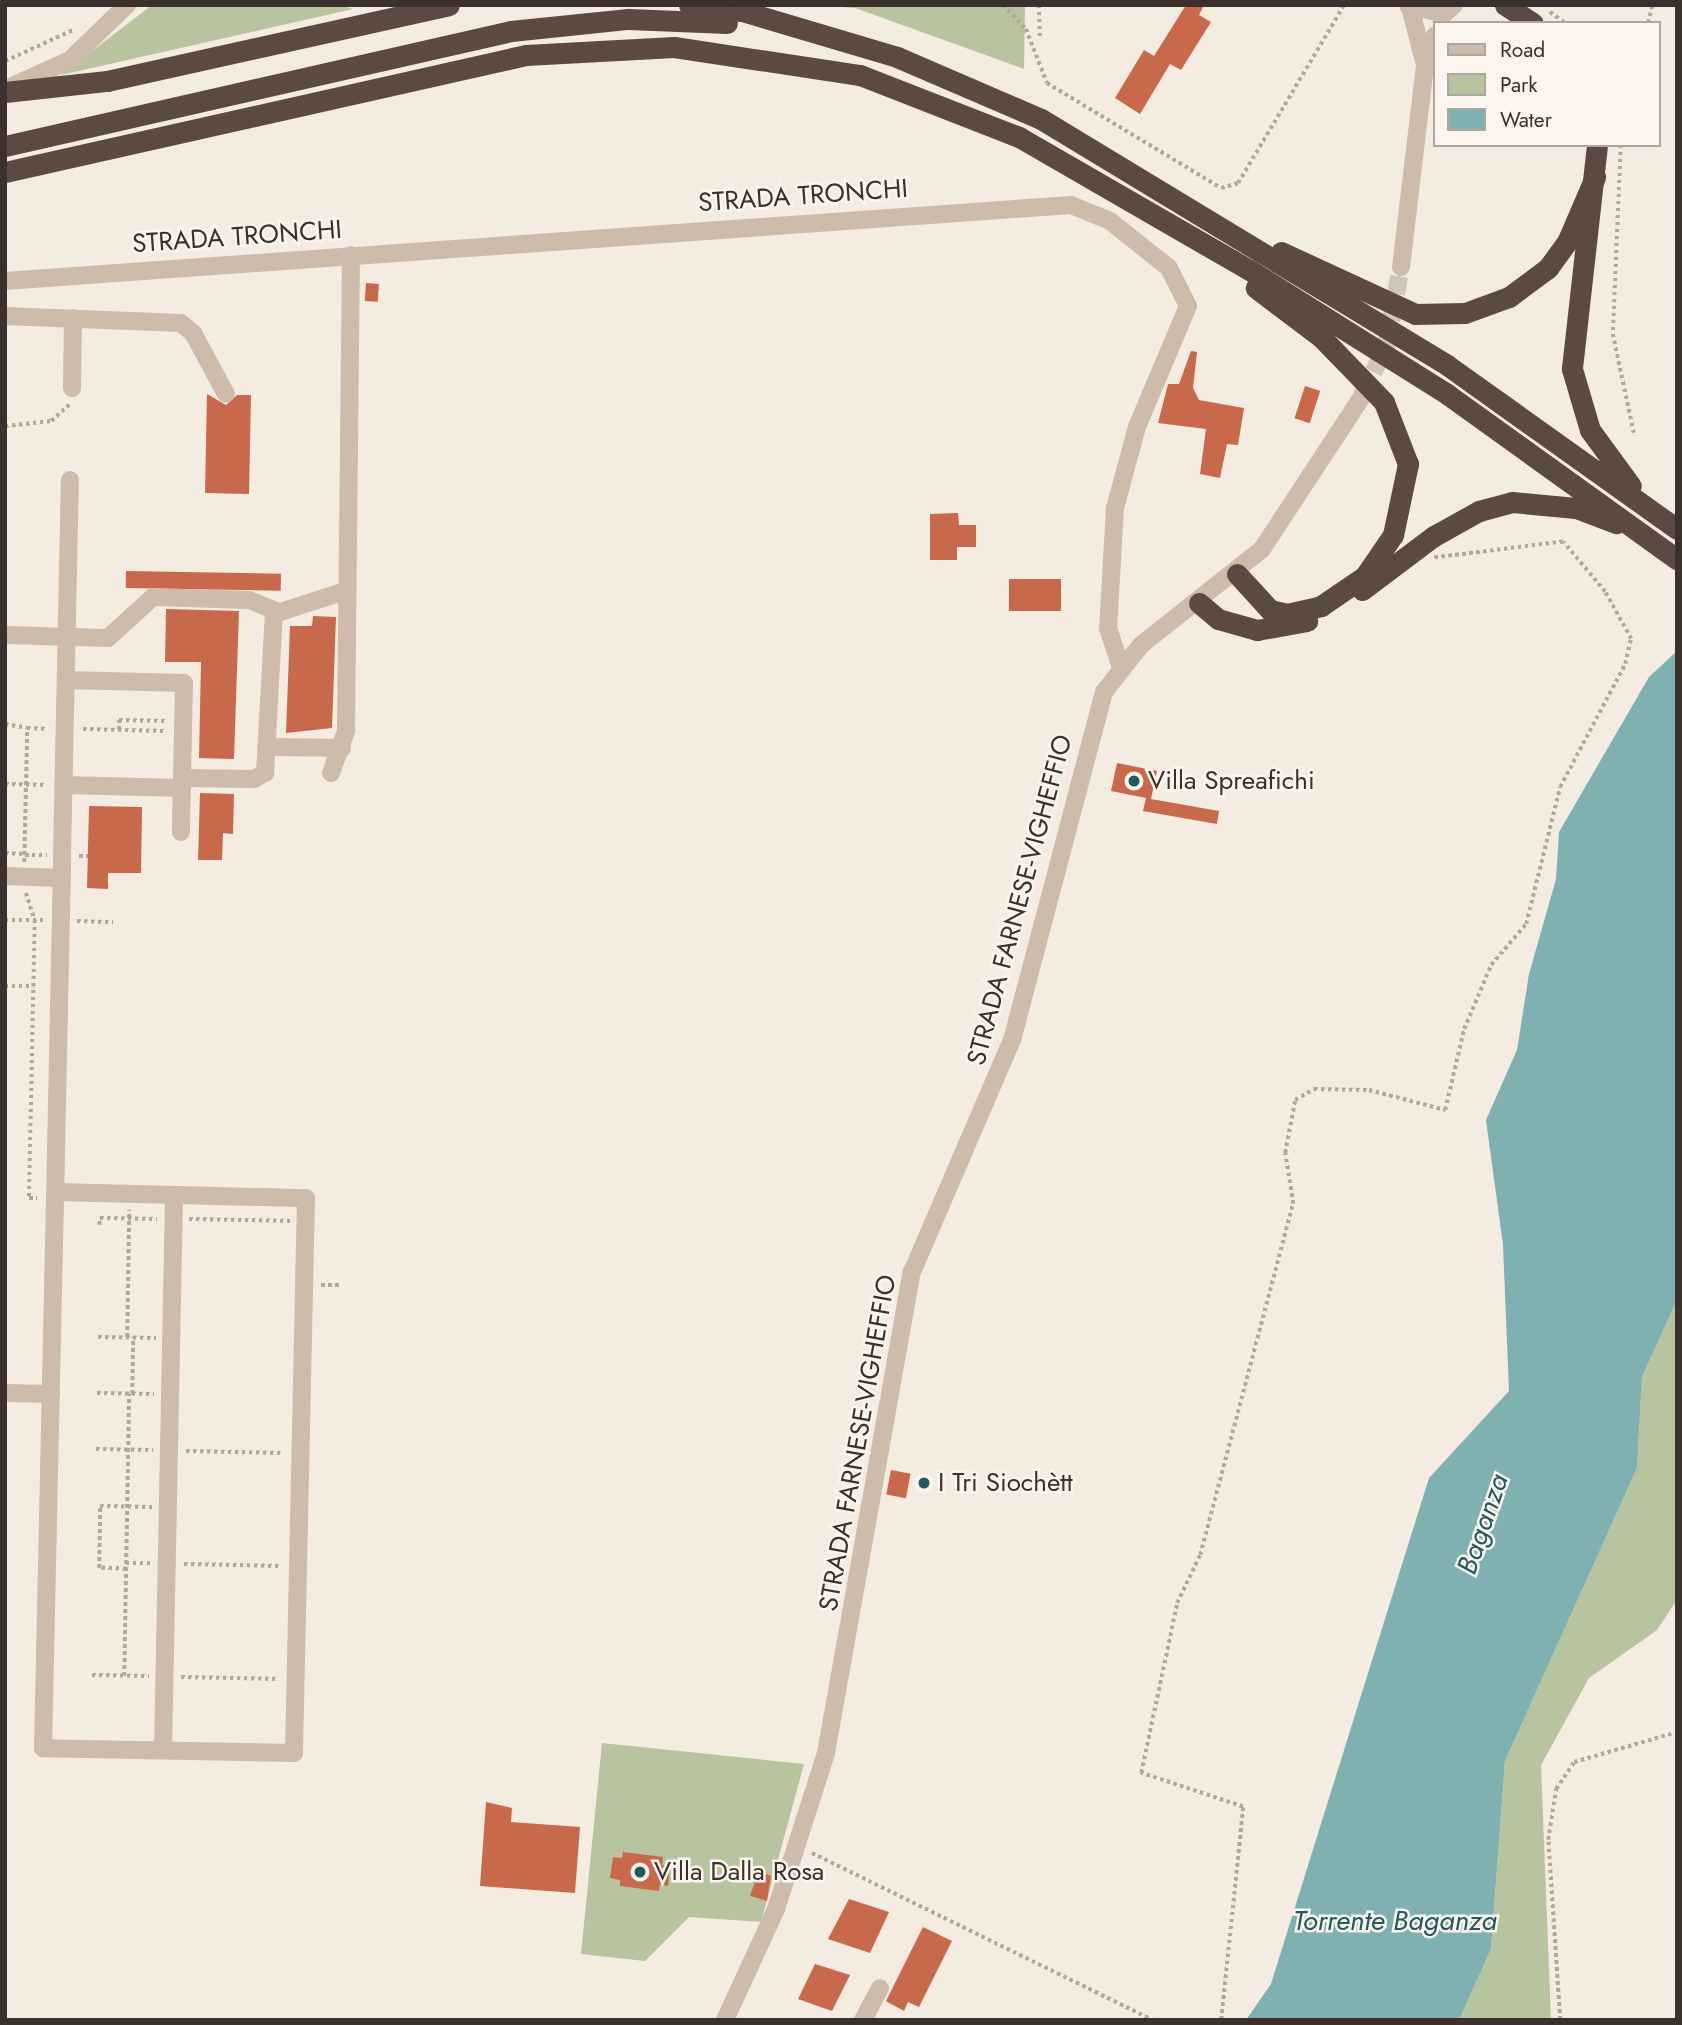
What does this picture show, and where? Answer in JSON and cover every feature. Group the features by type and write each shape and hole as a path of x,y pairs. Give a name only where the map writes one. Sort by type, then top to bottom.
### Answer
{"highway":[{"path":"689,5 742,10 934,70 1006,101 1242,237 1447,365 1669,523"},
{"path":"1506,5 1530,21"},
{"path":"5,91 107,81 443,6"},
{"path":"5,146 551,25 680,20 822,37"},
{"path":"5,172 526,55 674,47 860,75 941,102 1019,137 1414,372 1674,557"},
{"path":"1597,147 1572,335 1573,378 1599,446 1669,523"},
{"path":"1242,237 1310,262 1405,310 1451,315 1494,304 1542,274 1568,240 1595,177"},
{"path":"1199,244 1322,338 1384,402 1408,464 1393,536 1365,576 1321,606 1287,614 1270,610 1237,574"},
{"path":"1199,603 1218,619 1257,630 1327,615 1434,536 1479,511 1512,502 1576,508 1640,532"}],"street":[{"path":"5,91 70,60 127,5"},
{"path":"400,5 443,6"},
{"path":"1424,65 1409,6 1446,14"},
{"path":"1401,267 1424,65 1434,39"},
{"name":"STRADA TRONCHI","path":"5,281 1030,205 1071,205 1110,221 1169,268 1188,306 1137,427 1115,508 1108,628 1120,665"},
{"path":"331,773 342,748 351,255"},
{"path":"5,316 184,324 226,394"},
{"path":"72,388 73,318"},
{"name":"STRADA FARNESE-VIGHEFFIO","path":"725,2020 756,1960 797,1846 844,1679 901,1314 912,1272 1013,1040 1104,692 1120,665 1237,574 1262,549 1361,398"},
{"path":"55,1192 306,1198 293,1753 43,1748 70,480"},
{"path":"5,635 108,638 153,597 249,600 276,611 345,591"},
{"path":"63,785 182,783 258,778 268,764 276,611"},
{"path":"66,680 184,683 181,832"},
{"path":"269,747 342,748"},
{"path":"5,877 62,878"},
{"path":"163,1750 174,1195"},
{"path":"5,1393 51,1394"},
{"path":"863,2020 880,1988"}],"path":[{"path":"1003,5 1026,29 1047,83 1221,188 1238,183 1344,5"},
{"path":"1039,5 1040,40"},
{"path":"1540,5 1562,21"},
{"path":"5,61 39,50 81,24"},
{"path":"1620,147 1613,334 1634,433"},
{"path":"5,426 62,416 72,388"},
{"path":"1221,2020 1244,1839 1243,1807 1141,1773 1177,1603 1200,1555 1293,1204 1285,1153 1295,1100 1314,1089 1369,1090 1446,1110 1464,1029 1491,965 1527,924 1560,787 1625,664 1631,639 1605,592 1563,542 1525,542 1436,562 1431,551"},
{"path":"119,730 120,720 184,721"},
{"path":"5,724 27,728"},
{"path":"5,784 63,785"},
{"path":"5,853 25,854"},
{"path":"5,986 34,986"},
{"path":"99,1225 100,1218 305,1222"},
{"path":"311,1285 340,1285"},
{"path":"99,1337 167,1338"},
{"path":"124,1675 133,1337"},
{"path":"97,1393 166,1395"},
{"path":"96,1449 295,1453"},
{"path":"126,1569 99,1568 100,1506 168,1507"},
{"path":"126,1563 293,1566"},
{"path":"92,1675 290,1679"},
{"path":"1560,2020 1548,1840 1556,1788 1574,1762 1677,1732"},
{"path":"797,1846 1153,2020"}],"green space":[{"path":"152,5 340,5 353,9 61,75"},
{"path":"813,5 1025,5 1024,69 855,8"},
{"path":"1677,1300 1677,1600 1657,1630 1589,1678 1541,1765 1551,2020 1459,2020 1491,1949 1505,1761 1637,1468 1642,1377"},
{"path":"602,1743 804,1764 761,1922 689,1917 645,1961 581,1954"}],"water":[{"name":"Torrente Baganza","path":"1677,651 1677,1300 1642,1377 1637,1468 1505,1761 1491,1949 1459,2020 1246,2020 1271,1984 1429,1478 1509,1391 1503,1245 1486,1120 1517,1050 1529,974 1556,879 1559,832 1649,677"}],"building":[{"path":"1186,5 1204,5 1199,15 1211,22 1181,70 1170,64 1140,114 1115,98 1144,50 1154,56"},
{"path":"366,283 379,284 378,302 365,301"},
{"path":"1191,351 1197,352 1193,388 1199,400 1244,408 1238,445 1227,444 1220,478 1200,474 1206,429 1158,423 1168,384 1179,384"},
{"path":"1305,386 1320,391 1310,423 1294,418"},
{"path":"207,394 226,405 237,395 251,395 249,494 205,493"},
{"path":"958,513 959,525 976,525 976,547 957,547 957,560 930,560 930,514"},
{"path":"126,571 281,574 281,591 126,588"},
{"path":"1009,579 1061,579 1061,611 1009,611"},
{"path":"166,609 239,611 234,759 199,758 201,662 165,662"},
{"path":"313,616 336,617 332,728 286,733 290,626 312,626"},
{"path":"1117,763 1157,771 1151,799 1219,811 1217,824 1143,811 1146,798 1111,791"},
{"path":"200,793 234,794 233,834 223,833 222,860 198,860"},
{"path":"89,806 142,807 141,873 108,873 108,889 87,888"},
{"path":"891,1470 911,1474 906,1498 886,1495"},
{"path":"486,1802 512,1808 511,1822 580,1827 575,1893 480,1886"},
{"name":"Villa Dalla Rosa","path":"623,1852 663,1857 662,1865 670,1866 668,1886 660,1884 659,1891 620,1886 620,1880 610,1878 613,1857 622,1858"},
{"path":"764,1873 771,1876 767,1901 750,1896 757,1876"},
{"path":"849,1899 889,1912 870,1953 828,1939"},
{"path":"923,1927 952,1941 919,2007 908,2002 904,2011 886,2001"},
{"path":"815,1964 850,1975 832,2011 798,1999"}],"tunnel":[{"path":"1361,396 1386,347 1401,267"}],"place":[{"name":"Villa Spreafichi","path":"1134,781"},
{"name":"I Tri Siochètt","path":"924,1483"},
{"name":"Villa Dalla Rosa","path":"640,1872"}],"water label":[{"name":"Baganza","path":"1483,1524"}]}
